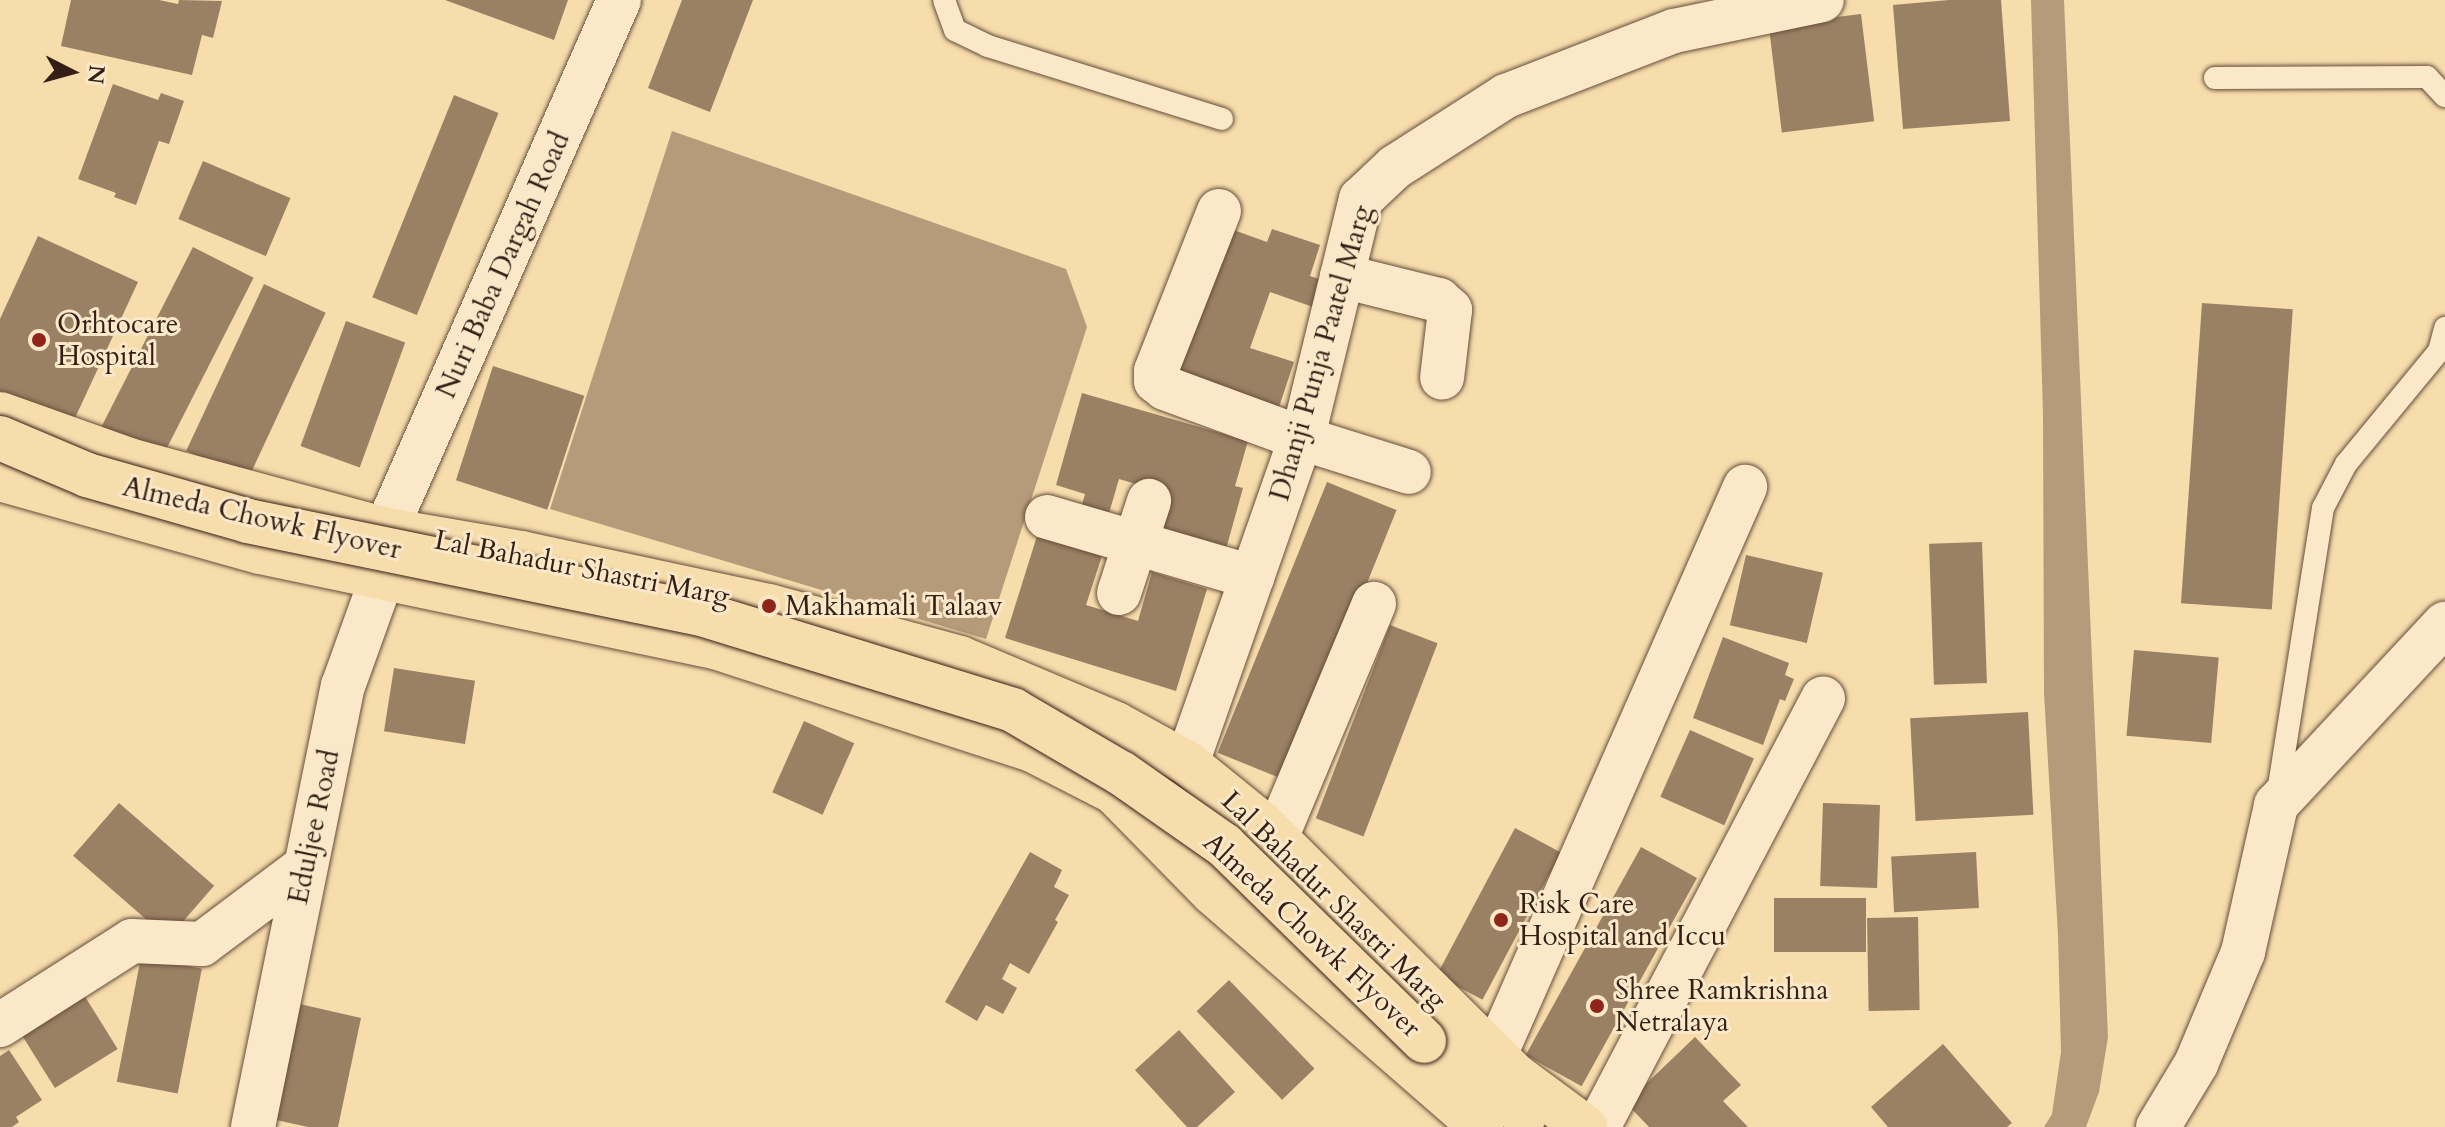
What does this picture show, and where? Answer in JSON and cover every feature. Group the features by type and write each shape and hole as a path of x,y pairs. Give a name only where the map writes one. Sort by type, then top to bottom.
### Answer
{"main road":[{"name":"Lal Bahadur Shastri Marg","path":"0,414 129,460 386,530 521,553 769,606 960,658 1116,724 1187,763 1276,838 1516,1076 1585,1127"},
{"name":"Almeda Chowk Flyover","path":"0,438 87,475 248,521 698,613 1013,710 1121,773 1224,845 1509,1123 1569,1127"},
{"name":"Lal Bahadur Shastri Marg","path":"0,479 260,552 383,575 715,647 1032,750 1114,792 1213,893 1509,1123"}],"street":[{"name":"Nuri Baba Dargah Road","path":"386,530 619,0"},
{"name":"Dhanji Punja Paatel Marg","path":"1187,763 1301,438 1361,199 1395,167 1506,96 1674,31 1822,0"},
{"path":"1219,211 1156,371 1156,381 1165,388 1301,438 1409,472"},
{"path":"1342,276 1439,300 1450,310 1442,378"},
{"path":"1495,1055 1745,487"},
{"path":"1119,593 1149,501"},
{"path":"1047,517 1252,577"},
{"name":"Eduljee Road","path":"253,1127 343,686 383,575 386,530"},
{"path":"1276,838 1374,604"},
{"path":"2158,1127 2196,1064 2243,952 2276,805 2445,624"},
{"path":"1598,1127 1823,698"},
{"path":"0,1025 132,941 202,944 305,867"}],"lane":[{"path":"944,0 955,30 988,46 1222,119"},
{"path":"2215,78 2427,77 2445,96"},
{"path":"2276,805 2323,508 2346,464 2439,351 2445,328"}],"shaded area":[{"path":"2031,0 2064,0 2108,1037 2099,1092 2086,1127 2044,1127 2052,1114 2061,1052 2058,935 2044,693 2043,414"},
{"name":"Makhamali Talaav","path":"672,131 1066,269 1087,327 986,639 550,509"}],"building":[{"path":"71,0 159,0 178,4 179,0 222,1 213,38 202,35 192,75 61,46"},
{"path":"445,0 568,0 554,40"},
{"path":"682,0 753,0 710,112 648,88"},
{"path":"1949,0 2001,0 2010,121 1903,129 1893,5"},
{"path":"1861,14 1874,121 1782,133 1769,25"},
{"path":"113,84 158,100 161,93 184,101 169,144 159,141 136,205 114,197 116,193 78,179"},
{"path":"454,95 499,113 417,315 372,297"},
{"path":"203,161 290,198 266,256 178,219"},
{"path":"1228,228 1267,242 1272,229 1320,245 1310,276 1322,280 1313,307 1270,292 1250,348 1294,362 1276,416 1176,382"},
{"path":"38,236 138,282 69,431 0,399 0,319"},
{"path":"193,247 254,278 156,469 96,438"},
{"path":"264,284 326,313 248,479 186,451"},
{"path":"2202,303 2293,309 2272,610 2181,603"},
{"path":"346,321 405,343 360,468 301,446"},
{"path":"493,366 584,396 547,510 456,480"},
{"path":"1082,393 1248,441 1235,486 1243,488 1223,560 1145,538 1159,491 1119,479 1105,527 1078,519 1085,494 1056,485"},
{"path":"1327,482 1397,510 1287,781 1218,753"},
{"path":"1037,536 1102,556 1086,605 1138,621 1152,572 1207,589 1176,691 1005,638"},
{"path":"1982,542 1987,683 1934,685 1929,544"},
{"path":"1746,555 1823,573 1807,643 1730,625"},
{"path":"1390,625 1438,643 1363,837 1316,818"},
{"path":"1723,637 1789,663 1785,675 1794,679 1785,701 1780,699 1763,745 1693,718"},
{"path":"2134,650 2219,657 2211,743 2127,736"},
{"path":"394,668 475,681 465,744 384,731"},
{"path":"2028,712 2033,815 1916,821 1910,718"},
{"path":"804,721 854,743 823,815 772,792"},
{"path":"1690,730 1754,758 1724,825 1660,797"},
{"path":"119,803 214,886 168,938 73,856"},
{"path":"1823,803 1880,805 1877,888 1820,886"},
{"path":"1515,828 1561,852 1483,1000 1437,975"},
{"path":"1641,847 1697,878 1582,1086 1526,1055"},
{"path":"1030,852 1062,870 1054,887 1069,895 1029,974 1010,963 1002,979 1017,988 1003,1014 986,1005 977,1021 945,1002"},
{"path":"1976,852 1979,908 1894,912 1891,856"},
{"path":"1774,898 1866,898 1866,952 1774,952"},
{"path":"1918,917 1920,1010 1869,1011 1867,918"},
{"path":"141,957 202,969 178,1093 117,1082"},
{"path":"1229,980 1314,1068 1282,1100 1197,1011"},
{"path":"79,987 118,1049 55,1088 16,1026"},
{"path":"291,1002 361,1018 338,1127 308,1127 267,1118"},
{"path":"1179,1030 1235,1092 1197,1127 1187,1127 1135,1070"},
{"path":"1695,1037 1741,1085 1723,1101 1748,1127 1649,1127 1626,1103"},
{"path":"1943,1044 2012,1123 2007,1127 1888,1127 1871,1107"},
{"path":"9,1050 42,1100 16,1117 19,1122 12,1127 0,1127 0,1056"}],"place":[{"name":"Orhtocare Hospital","path":"39,340"},
{"name":"Makhamali Talaav","path":"769,606"},
{"name":"Risk Care Hospital and Iccu","path":"1501,920"},
{"name":"Shree Ramkrishna Netralaya","path":"1597,1006"}]}
